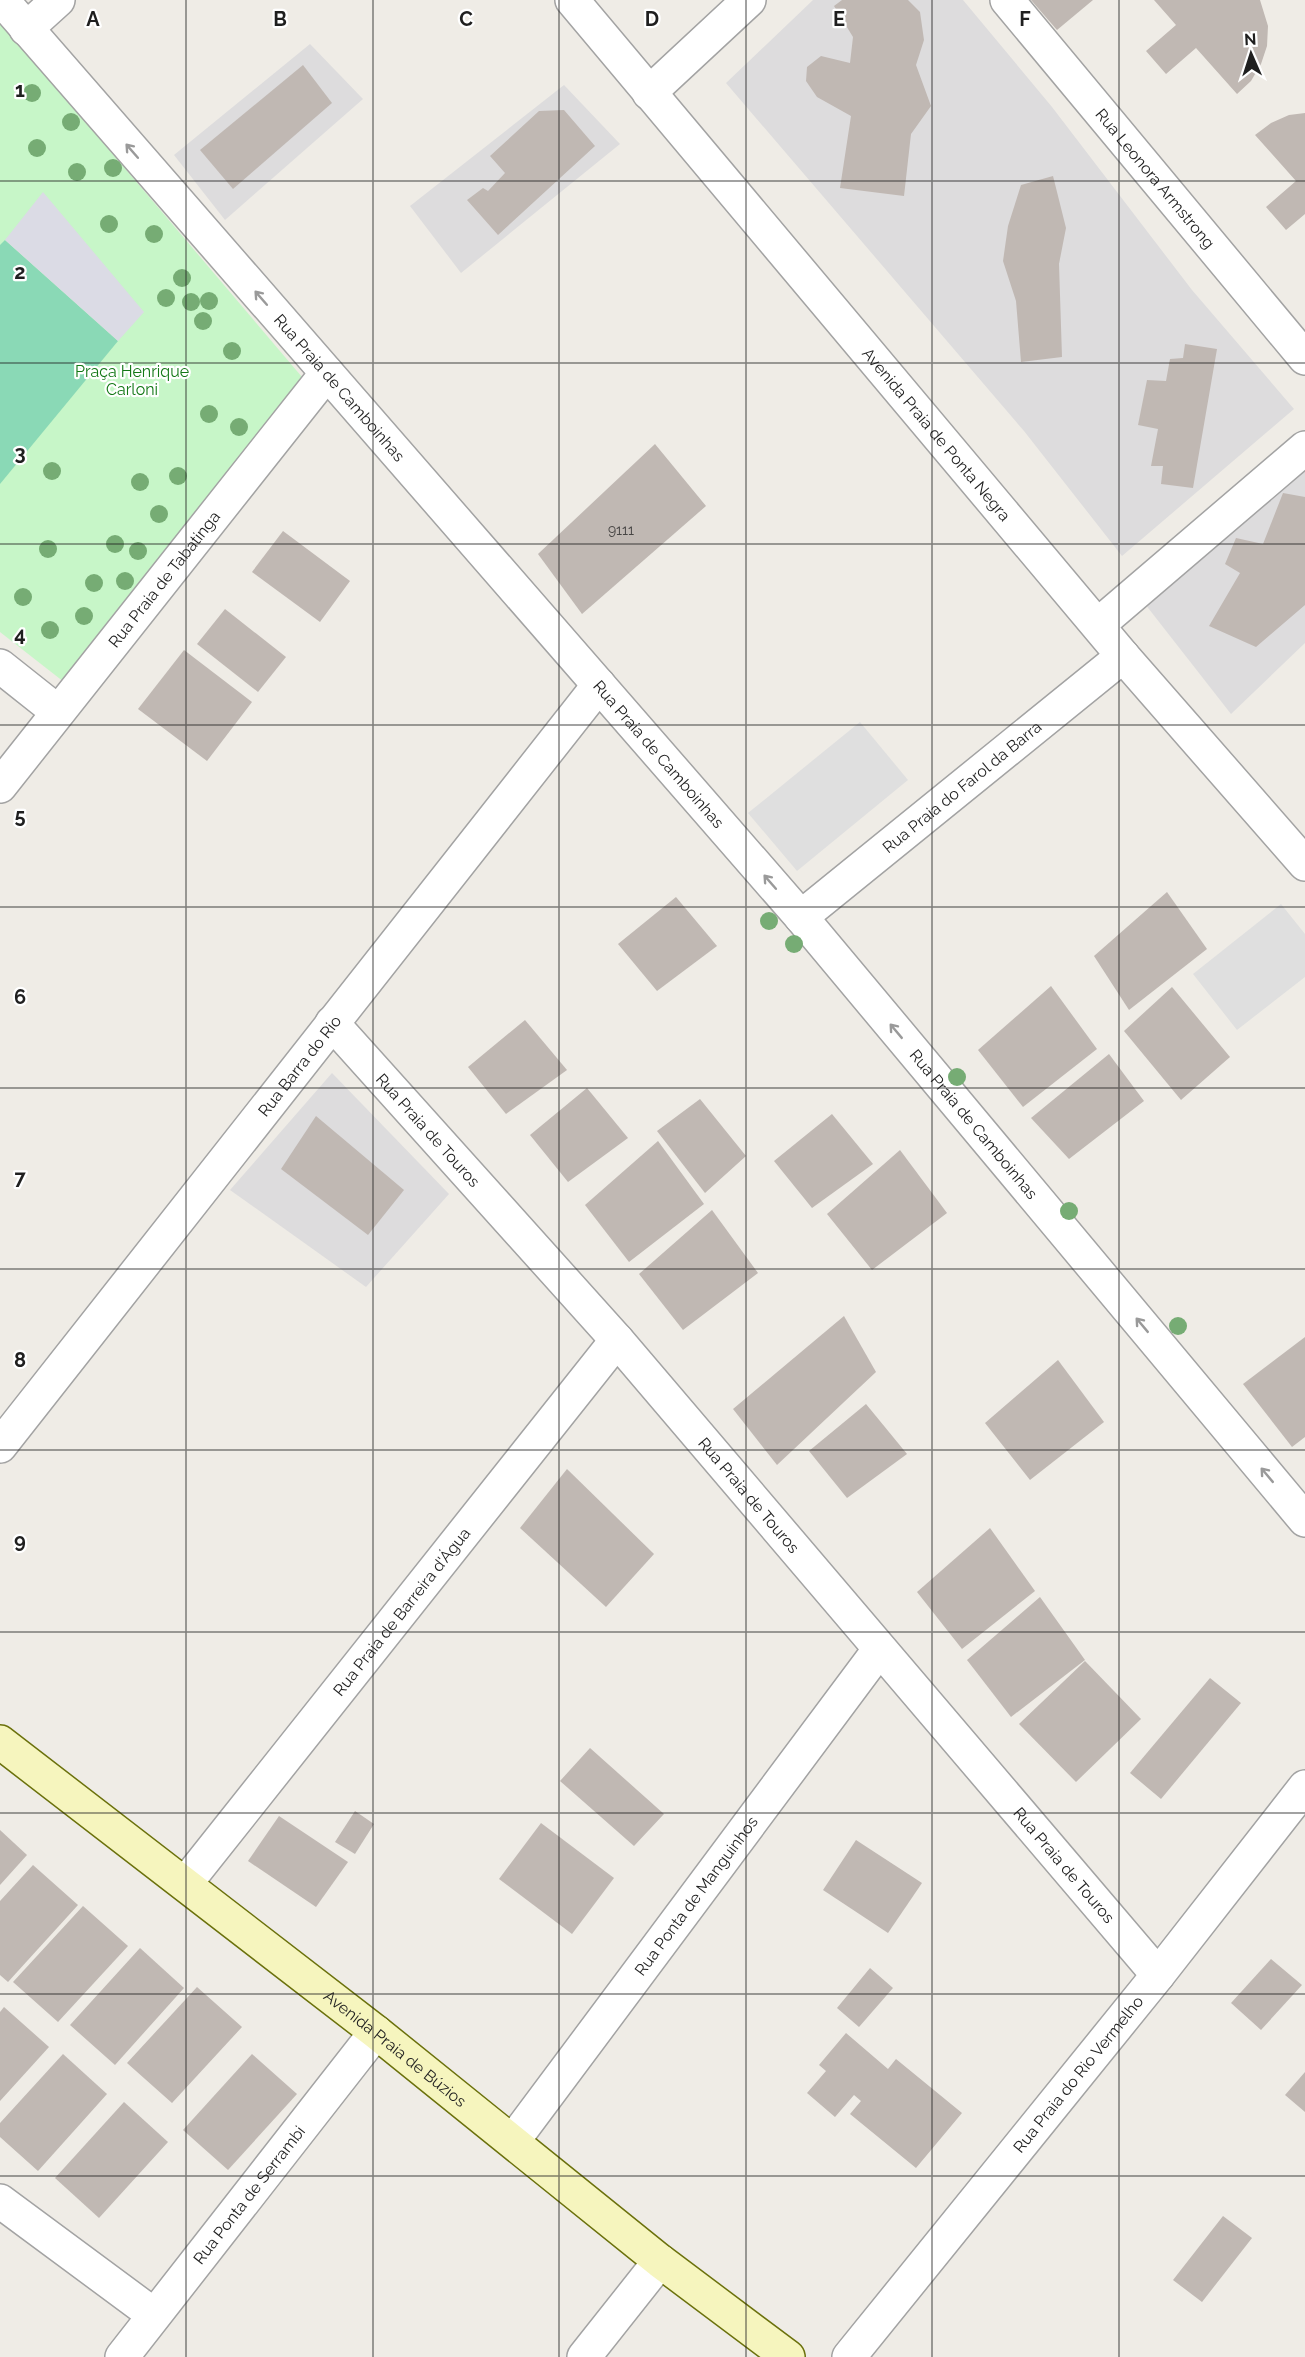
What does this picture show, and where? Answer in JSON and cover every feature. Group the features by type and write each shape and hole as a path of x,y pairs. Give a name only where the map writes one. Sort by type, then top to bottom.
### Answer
{"main road":[{"name":"Avenida Praia de Búzios","path":"0,1742 376,2032 660,2261 788,2357"}],"street":[{"name":"Rua Praia de Camboinhas","path":"2,0 801,917 1305,1520"},
{"path":"26,29 58,0"},
{"name":"Avenida Praia de Ponta Negra","path":"572,0 1123,656 1305,864"},
{"path":"649,93 749,0"},
{"name":"Rua Leonora Armstrong","path":"1006,0 1305,358"},
{"name":"Rua Praia de Tabatinga","path":"0,786 327,373"},
{"path":"1098,626 1305,448"},
{"name":"Rua Praia do Farol da Barra","path":"801,917 1123,656"},
{"path":"0,666 58,712"},
{"name":"Rua Barra do Rio","path":"0,1446 599,685"},
{"name":"Rua Praia de Touros","path":"332,1023 616,1340 1158,1975"},
{"name":"Rua Praia de Barreira d'Água","path":"185,1884 616,1340"},
{"name":"Rua Ponta de Manguinhos","path":"513,2141 879,1650"},
{"name":"Rua Praia do Rio Vermelho","path":"849,2357 1158,1975 1305,1787"},
{"name":"Rua Ponta de Serrambi","path":"122,2357 376,2032"},
{"path":"0,2201 154,2315"},
{"path":"584,2357 660,2261"}],"shaded area":[{"path":"813,0 963,0 1052,107 1192,290 1294,409 1122,556 1024,431 726,83"},
{"path":"310,44 363,99 225,220 174,155"},
{"path":"564,85 620,144 461,273 410,206"},
{"path":"43,192 144,312 118,341 5,240"},
{"path":"1305,466 1305,643 1231,714 1145,604"},
{"path":"860,722 908,780 797,871 748,813"},
{"path":"1281,904 1305,934 1305,977 1237,1030 1193,974"},
{"path":"332,1073 449,1194 366,1287 230,1190"}],"green space":[{"name":"Praça Henrique Carloni","path":"0,21 302,377 64,682 0,632"},
{"path":"5,240 118,341 0,484 0,245"}],"building":[{"path":"842,0 908,0 920,12 924,40 916,65 931,106 911,134 904,196 840,188 851,116 817,97 806,81 807,67 821,56 850,63 853,37 834,6"},
{"path":"1031,0 1093,0 1057,30"},
{"path":"1154,0 1260,0 1268,26 1267,46 1261,64 1251,81 1237,94 1196,48 1166,74 1146,51 1176,25"},
{"path":"303,65 332,103 233,189 200,150"},
{"path":"564,110 595,146 498,235 467,200 483,188 488,191 505,173 490,156 539,111"},
{"path":"1305,113 1305,214 1286,230 1266,207 1296,181 1255,135 1271,123 1289,115"},
{"path":"1053,176 1066,228 1059,264 1062,357 1021,362 1016,301 1003,261 1008,226 1021,185"},
{"path":"1185,344 1217,349 1193,488 1161,484 1163,466 1151,466 1158,429 1138,425 1147,380 1166,381 1170,359 1183,358"},
{"path":"655,444 706,506 582,614 538,554"},
{"path":"1283,493 1305,497 1305,605 1256,647 1209,626 1240,573 1225,564 1236,538 1263,544"},
{"path":"283,531 350,581 320,622 252,572"},
{"path":"225,609 286,657 258,692 197,644"},
{"path":"184,650 252,702 207,761 138,709"},
{"path":"1167,892 1207,949 1129,1010 1094,956"},
{"path":"676,897 717,946 657,991 618,944"},
{"path":"1051,986 1097,1049 1023,1107 978,1050"},
{"path":"1172,987 1230,1057 1181,1100 1124,1031"},
{"path":"525,1020 567,1070 506,1114 468,1067"},
{"path":"1109,1054 1144,1101 1069,1159 1031,1118"},
{"path":"587,1088 628,1138 568,1182 530,1135"},
{"path":"700,1099 746,1156 705,1193 657,1131"},
{"path":"832,1114 873,1164 812,1208 774,1161"},
{"path":"316,1116 404,1190 368,1235 281,1169"},
{"path":"658,1141 704,1204 629,1262 585,1205"},
{"path":"900,1150 947,1213 872,1270 827,1214"},
{"path":"712,1210 758,1273 683,1330 639,1274"},
{"path":"844,1316 876,1372 777,1465 733,1409"},
{"path":"1305,1337 1305,1437 1292,1447 1243,1384"},
{"path":"1058,1360 1104,1422 1030,1480 985,1423"},
{"path":"866,1404 907,1454 847,1498 809,1451"},
{"path":"567,1469 654,1554 606,1607 520,1528"},
{"path":"990,1528 1035,1591 962,1649 917,1592"},
{"path":"1040,1597 1085,1660 1011,1717 967,1660"},
{"path":"1085,1661 1141,1719 1076,1782 1019,1724"},
{"path":"1210,1678 1241,1703 1161,1799 1130,1773"},
{"path":"590,1748 664,1814 634,1846 560,1781"},
{"path":"355,1811 374,1824 355,1854 335,1842"},
{"path":"279,1816 348,1862 316,1907 248,1861"},
{"path":"541,1823 614,1878 572,1934 499,1879"},
{"path":"0,1830 27,1855 0,1885"},
{"path":"856,1840 922,1883 888,1933 823,1890"},
{"path":"33,1865 78,1905 8,1982 0,1975 0,1901"},
{"path":"83,1906 128,1946 58,2022 13,1982"},
{"path":"140,1948 184,1988 115,2065 70,2025"},
{"path":"1271,1959 1302,1985 1261,2030 1231,2003"},
{"path":"870,1968 893,1988 859,2027 837,2008"},
{"path":"197,1987 242,2027 172,2103 127,2063"},
{"path":"4,2007 49,2047 0,2101 0,2012"},
{"path":"846,2033 888,2069 896,2059 962,2113 916,2168 850,2114 861,2101 854,2095 835,2117 807,2093 826,2071 819,2065"},
{"path":"63,2054 107,2094 38,2171 0,2137 0,2123"},
{"path":"252,2054 297,2094 228,2170 183,2130"},
{"path":"1305,2072 1305,2112 1285,2095"},
{"path":"124,2102 168,2142 99,2218 55,2178"},
{"path":"1223,2216 1252,2238 1202,2302 1173,2280"}]}
